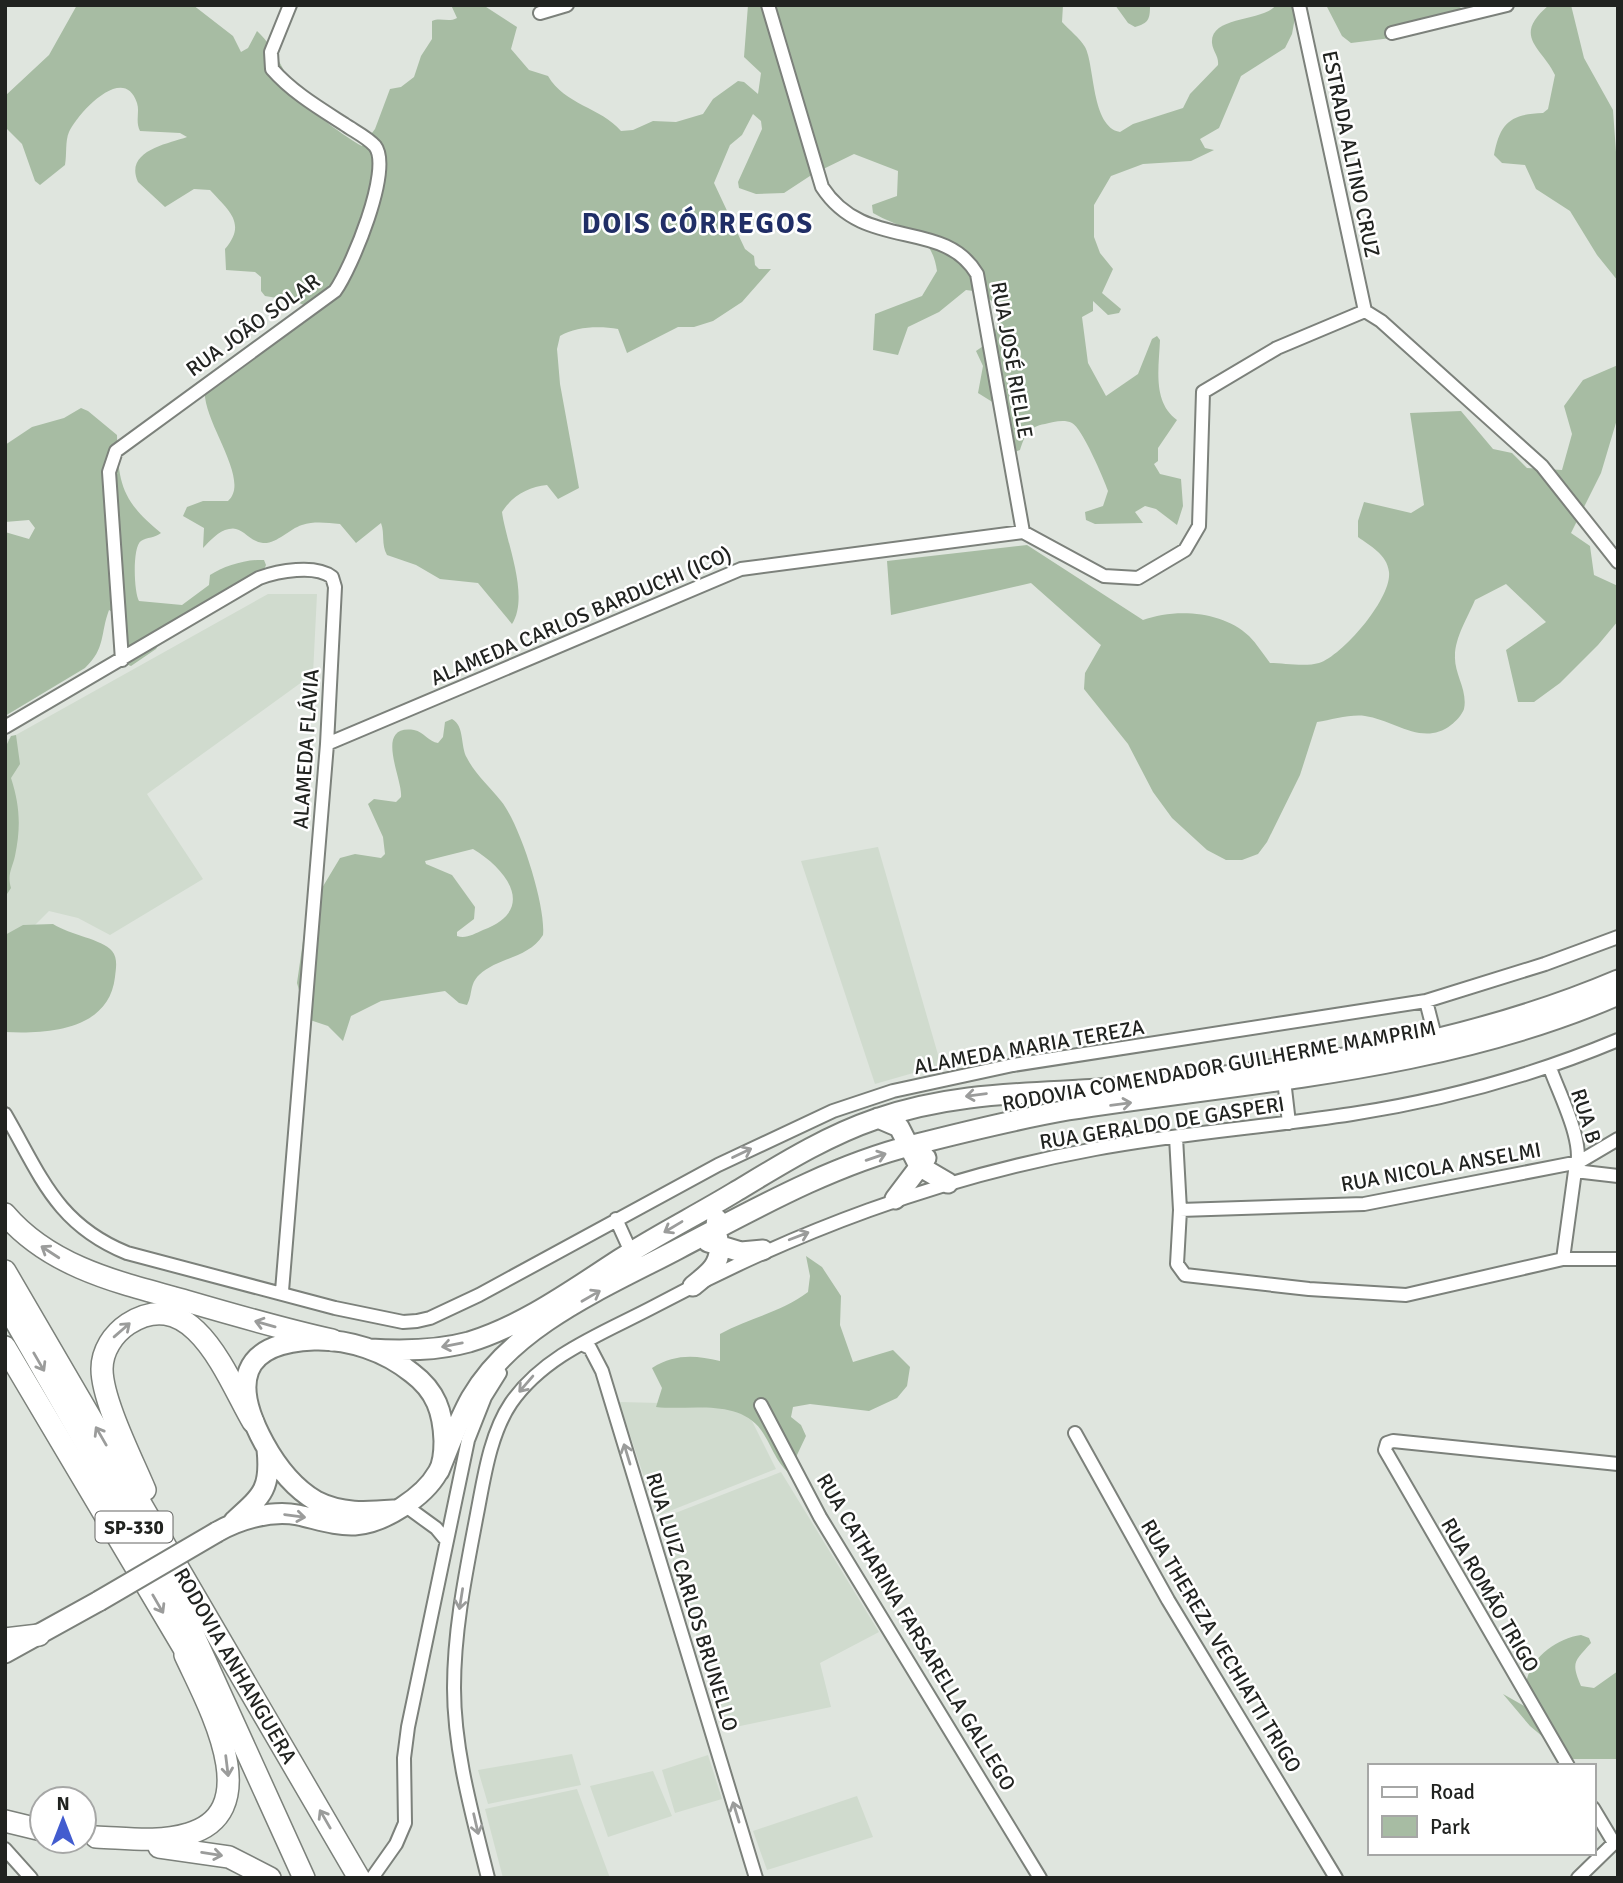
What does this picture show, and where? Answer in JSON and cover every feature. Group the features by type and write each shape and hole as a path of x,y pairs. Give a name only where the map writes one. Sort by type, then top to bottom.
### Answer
{"highway":[{"path":"5,1214 44,1249 94,1275 278,1328 332,1340"},
{"name":"RODOVIA ANHANGUERA","path":"5,1271 359,1878"},
{"name":"RODOVIA ANHANGUERA","path":"5,1303 172,1592 304,1878"},
{"path":"184,1579 109,1399 102,1369 107,1348 119,1331 139,1318 163,1315 190,1324 207,1340 253,1422"},
{"path":"5,1347 250,1758"},
{"path":"5,1367 48,1419"},
{"path":"98,1836 147,1839 185,1835 211,1820 224,1798 229,1779 227,1756 176,1634"},
{"path":"5,1639 39,1635"},
{"path":"5,1821 28,1827"},
{"path":"98,1837 217,1854 239,1861 270,1878"}],"main road":[{"name":"RODOVIA COMENDADOR GUILHERME MAMPRIM","path":"370,1349 410,1351 469,1342 540,1311 631,1252 796,1156 878,1118 972,1095 1149,1084 1385,1050 1436,1040 1532,1013 1618,979"},
{"name":"RODOVIA COMENDADOR GUILHERME MAMPRIM","path":"717,1237 842,1168 910,1145 1066,1111 1412,1060 1532,1028 1618,995"},
{"path":"878,1118 899,1127 919,1166 948,1183"},
{"path":"895,1199 944,1138"},
{"path":"693,1286 713,1270 720,1208 730,1195"},
{"path":"222,1529 280,1514 357,1525 373,1522 399,1507 439,1471 470,1400 496,1363 526,1338 624,1277 696,1240 717,1237 741,1252 763,1250"},
{"path":"399,1507 360,1513 318,1502 301,1491 267,1448 253,1422 244,1390 246,1376 259,1356 293,1341 332,1340 370,1349 399,1362 436,1398 444,1427 439,1471"},
{"path":"5,1653 222,1529 265,1489 268,1476 267,1448"}],"street":[{"name":"RUA JOÃO SOLAR","path":"122,660 109,472 116,451 335,291 350,267 370,216 379,160 374,145 306,99 272,69 271,52 290,5"},
{"path":"540,13 566,5"},
{"name":"RUA JOSÉ RIELLE","path":"768,5 822,187 829,198 840,211 855,220 943,244 959,252 977,274 1023,532"},
{"name":"ESTRADA ALTINO CRUZ","path":"1299,5 1365,311"},
{"path":"1392,33 1507,5"},
{"path":"1023,532 1113,578 1138,578 1175,557 1185,550 1199,526 1203,392 1277,348 1365,311 1381,321 1542,466 1618,562"},
{"name":"ALAMEDA CARLOS BARDUCHI (ICO)","path":"327,744 741,569 1023,532"},
{"name":"ALAMEDA FLÁVIA","path":"5,727 272,573 328,574 335,587 327,744 282,1292"},
{"name":"ALAMEDA MARIA TEREZA","path":"5,1114 55,1201 86,1233 127,1253 335,1308 403,1322 417,1321 430,1318 479,1295 616,1219 774,1138 833,1111 893,1091 1013,1065 1426,1001 1545,964 1618,937"},
{"path":"1426,1001 1436,1040"},
{"name":"RUA GERALDO DE GASPERI","path":"488,1878 461,1755 454,1692 456,1634 484,1475 507,1408 536,1373 581,1344 763,1250 895,1199 948,1183 1097,1149 1427,1101 1550,1068 1618,1040"},
{"name":"RUA B","path":"1550,1068 1579,1147 1563,1259"},
{"path":"1284,1080 1289,1123"},
{"path":"893,1091 899,1113"},
{"path":"1176,1137 1180,1210 1178,1269 1185,1275 1309,1289 1406,1295 1563,1259 1618,1259"},
{"name":"RUA NICOLA ANSELMI","path":"1180,1210 1364,1204 1577,1166 1618,1139"},
{"path":"1577,1166 1618,1176"},
{"path":"616,1219 631,1252"},
{"path":"601,1371 606,1332"},
{"path":"372,1878 396,1844 405,1823 404,1758 408,1727 446,1540 475,1419 494,1381 526,1338"},
{"name":"RUA LUIZ CARLOS BRUNELLO","path":"581,1344 590,1348 601,1371 756,1878"},
{"name":"RUA CATHARINA FARSARELLA GALLEGO","path":"761,1405 820,1517 1040,1878"},
{"name":"RUA THEREZA VECHIATTI TRIGO","path":"1075,1433 1168,1600 1336,1878"},
{"name":"RUA ROMÃO TRIGO","path":"1567,1764 1385,1454 1387,1443 1393,1441 1618,1464"},
{"path":"399,1507 436,1528 446,1540"},
{"path":"1578,1878 1616,1843 1595,1811"},
{"path":"5,1849 31,1878"}],"shaded area":[{"path":"268,594 317,594 313,674 147,794 203,879 110,935 78,918 49,911 5,955 5,741"},
{"path":"878,847 941,1065 875,1084 801,861"},
{"path":"619,1402 744,1405 776,1469 657,1516"},
{"path":"781,1472 879,1632 820,1663 831,1707 726,1729 660,1519"},
{"path":"572,1754 581,1785 488,1804 478,1770"},
{"path":"708,1755 722,1799 675,1813 662,1770"},
{"path":"653,1771 672,1816 608,1837 590,1786"},
{"path":"577,1789 610,1878 503,1878 485,1809"},
{"path":"857,1796 873,1837 767,1870 753,1831"}],"green space":[{"path":"77,5 193,5 233,36 241,52 248,48 257,31 270,47 301,99 313,111 362,146 375,129 390,89 401,87 414,77 421,56 432,39 432,21 457,18 451,5 483,5 517,27 511,49 529,70 548,76 555,86 573,100 603,116 621,131 633,130 653,121 676,122 703,114 713,99 738,81 744,82 758,94 761,73 744,57 748,5 1063,5 1062,22 1085,47 1099,108 1111,128 1120,132 1133,124 1183,108 1190,94 1218,65 1212,43 1219,28 1261,14 1276,5 1305,5 1296,12 1292,34 1285,48 1241,76 1219,128 1200,139 1205,148 1214,150 1191,161 1143,164 1111,176 1094,205 1094,237 1100,253 1113,269 1102,293 1121,309 1119,313 1108,315 1093,301 1093,311 1082,317 1088,363 1106,396 1138,374 1152,339 1157,336 1160,340 1160,394 1169,413 1177,420 1158,448 1158,461 1154,464 1160,474 1181,479 1183,506 1177,525 1156,509 1145,506 1135,512 1143,523 1095,524 1086,520 1085,512 1103,506 1108,491 1087,444 1072,423 1058,421 1035,427 1026,436 1020,450 1015,452 994,403 978,393 983,366 976,351 987,343 997,324 995,305 988,298 966,290 939,312 908,327 898,355 873,350 875,314 922,296 937,271 934,257 922,239 873,213 872,205 897,196 898,171 854,154 813,174 784,193 756,194 739,188 738,182 762,129 761,121 753,114 742,135 730,145 714,183 745,249 754,256 755,265 759,269 771,269 742,302 713,321 694,327 678,327 627,353 618,329 589,328 573,330 560,336 557,349 560,384 579,488 558,499 547,485 533,488 521,493 502,512 518,584 519,599 512,624 478,583 440,579 416,565 387,555 381,523 356,543 340,524 316,523 297,527 268,543 258,542 238,529 229,529 218,534 203,548 204,528 183,516 187,507 203,501 228,501 234,491 234,479 210,417 205,389 217,374 253,343 278,332 308,307 295,301 265,296 261,291 261,277 255,272 226,270 225,249 235,232 235,224 229,211 210,190 194,189 165,207 138,182 135,171 142,156 159,146 187,137 180,133 140,131 137,103 131,92 122,88 112,89 91,104 81,114 68,136 65,165 40,185 35,181 22,144 5,127 5,96 49,55"},
{"path":"1115,5 1150,5 1149,17 1146,22 1135,27 1128,23"},
{"path":"1326,5 1456,5 1463,9 1467,17 1465,22 1399,37 1351,43 1342,36"},
{"path":"1549,5 1571,5 1584,58 1613,110 1618,180 1618,281 1597,255 1570,211 1536,189 1525,165 1502,163 1494,155 1496,144 1508,122 1522,115 1543,113 1548,109 1555,75 1537,49 1531,34 1538,16"},
{"path":"1618,365 1618,416 1601,473 1571,533 1590,546 1594,575 1618,586 1618,621 1560,683 1534,702 1518,702 1506,650 1546,622 1506,584 1475,600 1459,634 1456,649 1455,663 1465,702 1458,718 1440,731 1430,733 1419,733 1365,716 1347,716 1317,722 1300,775 1267,842 1258,854 1242,860 1226,860 1207,850 1172,818 1153,792 1128,744 1084,689 1085,673 1101,645 1031,583 891,615 887,561 1027,545 1143,620 1184,613 1212,617 1226,621 1249,636 1270,663 1319,663 1352,638 1374,610 1388,583 1389,572 1385,560 1358,537 1358,521 1364,502 1411,513 1424,505 1410,413 1461,411 1493,449 1512,453 1527,468 1562,470 1572,434 1564,406 1583,380"},
{"path":"81,408 117,435 119,466 125,490 138,511 161,533 141,541 138,545 135,570 139,601 182,605 209,585 210,575 222,569 257,560 264,560 266,565 263,572 165,633 156,649 131,666 123,663 131,648 119,635 114,613 109,610 99,647 92,661 85,668 5,716 5,532 29,539 35,528 29,520 5,522 5,445 32,427 64,418"},
{"path":"452,719 459,726 470,764 501,801 516,828 536,886 543,935 529,949 479,975 467,1005 459,1003 445,991 381,1001 351,1016 343,1041 328,1026 307,1019 297,983 307,913 340,858 355,854 381,858 385,854 383,837 368,804 374,799 396,802 401,797 392,744 395,735 402,730 414,730 438,743 443,737 445,722","holes":["473,849 506,879 511,890 513,901 509,912 500,922 483,930 467,936 457,936 457,932 474,919 475,907 452,875 426,864 425,861"]},
{"path":"16,735 20,764 11,778 18,807 18,836 10,875 11,888 5,897 5,748 11,736"},
{"path":"53,924 101,943 112,951 116,967 110,995 101,1009 73,1026 39,1032 5,1032 5,935 23,925"},
{"path":"806,1256 822,1267 841,1296 840,1325 853,1362 893,1350 910,1367 907,1386 897,1398 869,1411 810,1404 793,1407 791,1417 801,1425 806,1436 797,1455 796,1472 792,1475 778,1460 761,1430 739,1413 712,1408 656,1407 662,1388 652,1368 669,1360 685,1357 720,1361 720,1334 787,1305 808,1292 810,1276"},
{"path":"1581,1635 1589,1638 1591,1643 1581,1654 1575,1667 1581,1686 1594,1688 1618,1671 1618,1759 1569,1759 1530,1726 1503,1694 1526,1707 1526,1682 1535,1663 1555,1644"}],"district":[{"name":"DOIS CÓRREGOS","path":"698,223"}]}
